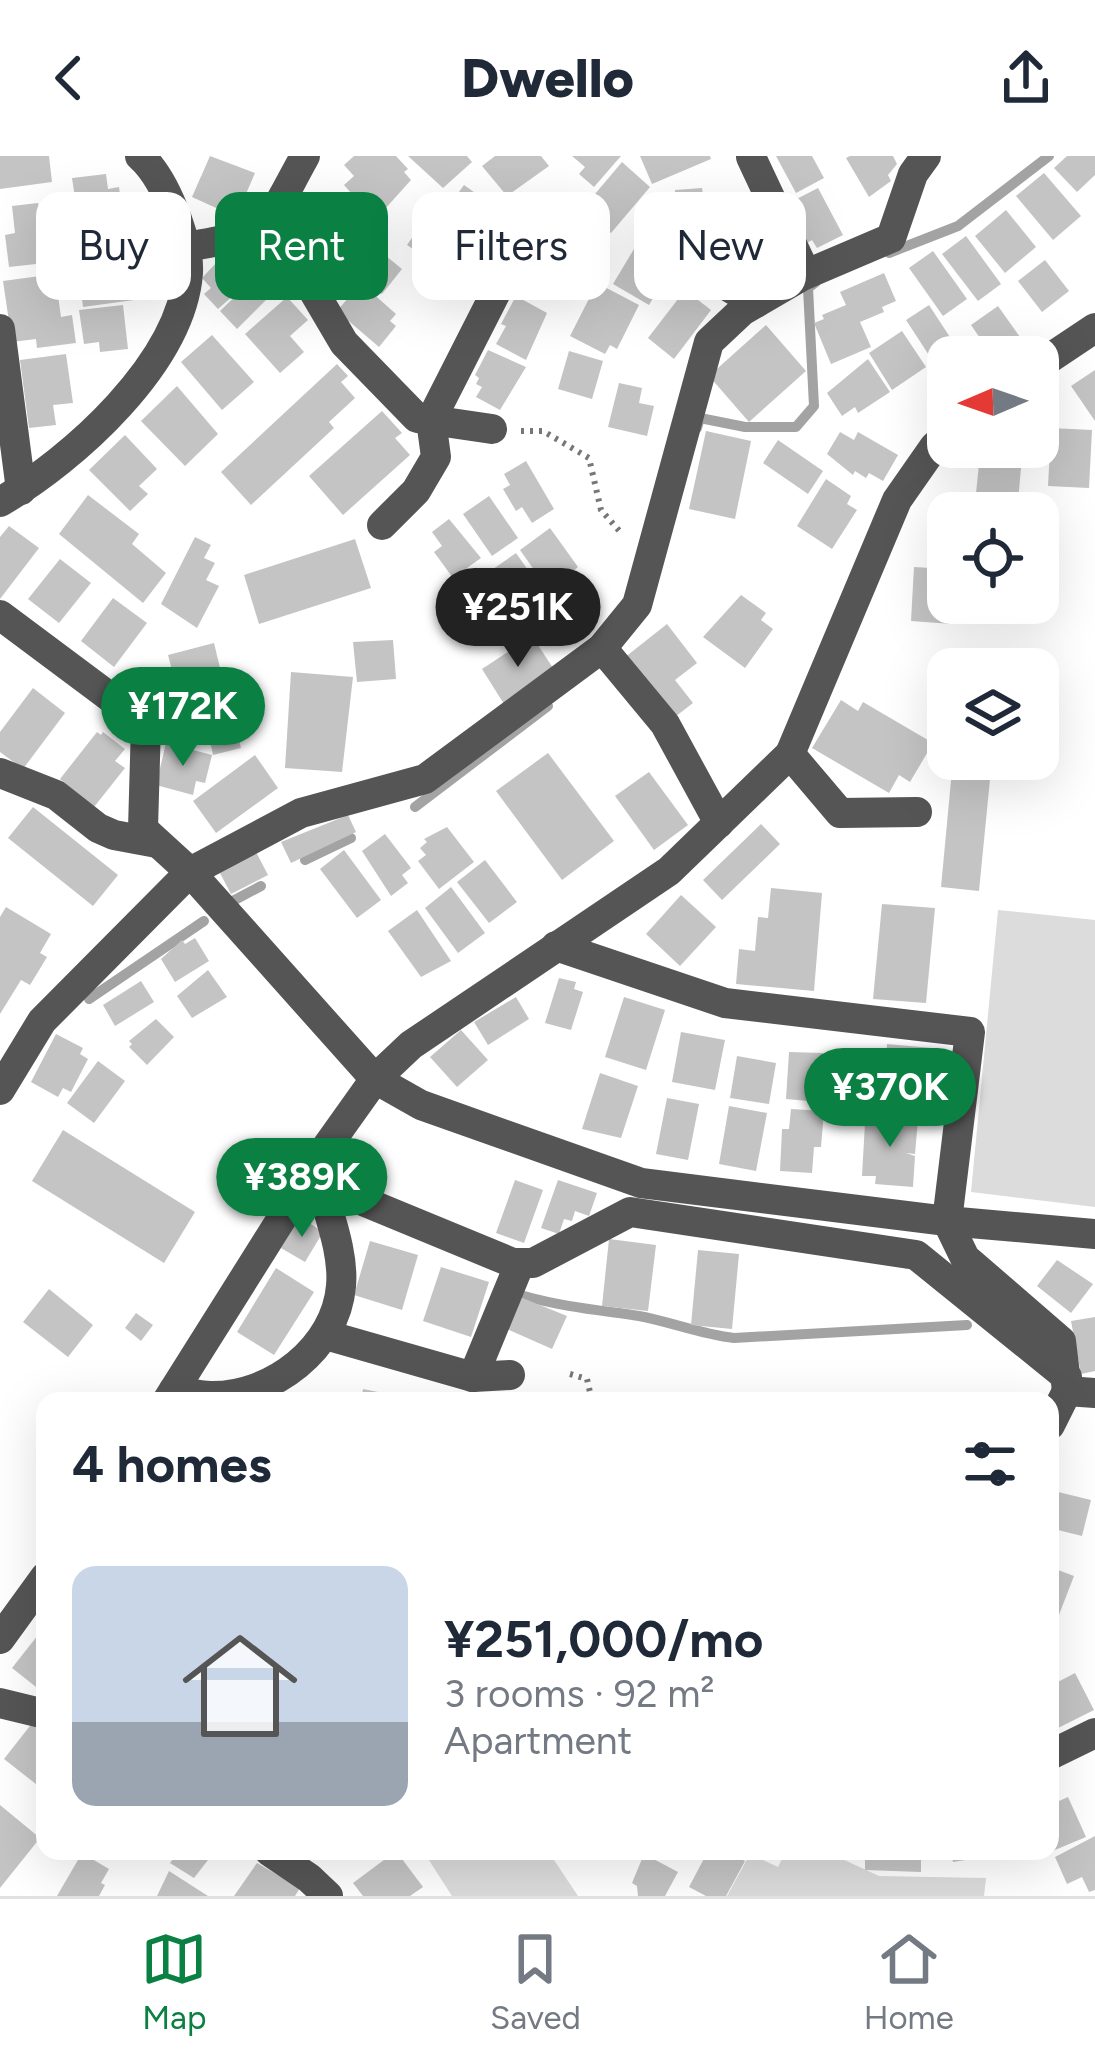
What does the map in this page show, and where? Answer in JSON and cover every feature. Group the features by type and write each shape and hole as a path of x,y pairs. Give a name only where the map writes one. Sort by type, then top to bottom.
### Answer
{"street":[{"path":"140,156 165,192"},
{"path":"285,192 305,156"},
{"path":"806,274 890,238 913,174 926,156"},
{"path":"751,157 767,192"},
{"path":"10,496 121,402 174,331 182,300"},
{"path":"319,300 344,343 417,418 492,428"},
{"path":"382,525 416,491 436,457 431,420 492,300"},
{"path":"751,300 756,303"},
{"path":"0,1090 42,1021 190,872 301,813 425,779 602,648 637,605 709,342 761,300"},
{"path":"1059,352 1095,328"},
{"path":"0,329 10,496"},
{"path":"174,1392 314,1182 375,1079 411,1045 669,871 790,754 897,500 927,457"},
{"path":"0,615 146,724 143,829 190,872 375,1079 421,1105 641,1184 1095,1234"},
{"path":"602,648 664,724 719,823"},
{"path":"790,754 840,812 917,812"},
{"path":"0,773 56,795 98,828 157,843"},
{"path":"556,946 724,1003 970,1032 947,1221 965,1258 1060,1341 1076,1387"},
{"path":"314,1182 520,1263 533,1263 630,1212 916,1255 1076,1387"},
{"path":"229,1392 289,1374 326,1335 341,1286 336,1245 314,1182"},
{"path":"473,1377 520,1263"},
{"path":"326,1335 473,1377 510,1376"},
{"path":"1059,1412 1076,1387"},
{"path":"0,1639 36,1589"},
{"path":"0,1703 36,1712"},
{"path":"1059,1751 1095,1733"},
{"path":"281,1860 328,1896"}],"path":[{"path":"543,431 589,458 610,524 626,538 652,549"},
{"path":"571,1374 586,1379 590,1392"}],"shaded area":[{"path":"998,910 1095,920 1095,1207 971,1192"},
{"path":"429,1860 554,1860 578,1896 452,1896"},
{"path":"747,1860 778,1867 782,1860 844,1860 879,1876 986,1878 984,1896 727,1896"}],"building":[{"path":"0,156 49,156 52,182 0,189"},
{"path":"210,156 255,173 247,192 215,192 215,207 192,197"},
{"path":"354,156 396,156 411,180 388,206 388,192 350,192 344,185 354,176 344,165"},
{"path":"408,156 467,156 472,162 443,188"},
{"path":"495,156 541,156 549,166 513,192 504,192 482,166"},
{"path":"572,156 621,156 594,187 579,174 585,167"},
{"path":"640,156 710,156 711,159 652,184"},
{"path":"776,156 812,156 824,178 795,192"},
{"path":"893,156 897,164 888,175 891,181 869,197 846,158"},
{"path":"1067,156 1095,156 1095,175 1077,192 1054,168"},
{"path":"622,162 650,187 634,192 634,206 611,233 610,192 597,192"},
{"path":"1044,173 1081,216 1053,240 1016,196"},
{"path":"106,174 108,189 119,187 120,192 74,192 72,178"},
{"path":"818,188 843,235 817,248 812,240 807,243 806,194"},
{"path":"36,203 36,264 9,267 5,235 15,233 12,206"},
{"path":"1006,210 1036,247 1005,273 975,236"},
{"path":"966,236 1001,284 978,301 942,254"},
{"path":"634,249 634,296 613,284"},
{"path":"933,251 967,299 943,316 909,268"},
{"path":"388,258 402,269 388,286"},
{"path":"1045,260 1069,291 1042,312 1018,281"},
{"path":"215,264 215,300 228,300 218,309 204,294 211,288 202,278"},
{"path":"884,273 896,301 860,322 871,347 831,364 814,323 846,305 840,292"},
{"path":"36,277 36,300 59,300 61,317 72,315 76,343 37,348 36,339 12,342 3,281"},
{"path":"610,290 639,305 617,349 610,345 605,354 570,336 588,300 610,300"},
{"path":"82,300 134,300 83,307"},
{"path":"231,300 266,300 237,329 220,311"},
{"path":"284,300 290,300 308,320 290,336 304,352 280,373 245,334"},
{"path":"346,300 380,300 396,314 390,321 396,326 379,347 337,311"},
{"path":"514,300 547,313 526,360 496,344 506,326 501,324"},
{"path":"677,300 698,300 711,310 674,359 648,338"},
{"path":"123,305 128,349 100,352 99,342 84,344 79,310"},
{"path":"929,305 949,336 927,336 927,352 906,320"},
{"path":"998,306 1019,336 979,336 971,325"},
{"path":"766,325 806,371 749,422 709,376"},
{"path":"902,331 926,367 892,390 869,353"},
{"path":"212,335 254,382 222,410 181,362"},
{"path":"488,350 526,367 500,410 476,397 482,387 476,384 479,378 475,375"},
{"path":"569,351 603,361 592,399 558,389"},
{"path":"66,354 73,403 53,405 56,425 29,428 20,360"},
{"path":"868,359 890,392 858,413 855,407 842,416 827,393"},
{"path":"337,364 348,376 341,382 355,398 329,422 334,428 251,505 221,472"},
{"path":"1095,370 1095,421 1071,386"},
{"path":"619,383 642,388 639,403 654,406 647,436 608,427"},
{"path":"177,386 218,434 185,466 141,421"},
{"path":"382,411 402,433 395,438 410,455 343,515 309,476"},
{"path":"1059,428 1092,430 1089,488 1048,486 1049,468 1059,468"},
{"path":"706,431 751,441 735,519 689,509"},
{"path":"840,432 854,440 858,432 898,455 883,481 869,473 866,478 855,471 853,475 827,454"},
{"path":"125,435 157,469 139,486 148,494 130,511 89,470"},
{"path":"778,440 823,471 808,494 763,463"},
{"path":"526,461 554,509 532,523 522,507 516,511 503,489 510,485 504,474"},
{"path":"979,468 1021,468 1019,492 976,492"},
{"path":"826,479 851,496 847,504 857,510 832,549 797,526"},
{"path":"88,495 139,534 132,544 166,573 143,603 59,534"},
{"path":"489,496 518,538 492,556 463,514"},
{"path":"449,519 481,558 453,578 434,552 442,546 432,532"},
{"path":"9,526 39,548 0,599 0,537"},
{"path":"550,528 578,567 567,576 573,584 554,598 520,550"},
{"path":"195,537 211,545 204,558 215,563 206,580 219,586 197,628 161,604"},
{"path":"355,539 371,588 259,624 244,575"},
{"path":"516,553 535,580 491,610 487,605 481,610 466,588"},
{"path":"60,559 91,583 59,623 28,599"},
{"path":"914,567 927,568 927,622 911,621"},
{"path":"741,595 766,613 761,620 773,629 745,668 703,637"},
{"path":"113,598 147,623 114,667 81,641"},
{"path":"667,624 697,663 675,680 693,703 671,720 624,658"},
{"path":"532,636 555,671 504,704 482,669"},
{"path":"393,640 396,679 357,682 353,642"},
{"path":"214,643 228,701 183,712 168,655"},
{"path":"291,672 353,677 342,772 285,768"},
{"path":"33,688 65,713 23,769 0,752 0,732"},
{"path":"841,700 858,711 863,702 927,739 927,753 910,782 899,775 889,793 812,748"},
{"path":"231,707 241,748 213,755 210,740 191,745 185,718"},
{"path":"97,732 125,749 115,761 125,768 94,807 60,779"},
{"path":"166,743 212,755 205,783 196,781 193,795 156,785"},
{"path":"548,753 614,841 562,880 496,791"},
{"path":"255,755 278,788 216,833 193,801"},
{"path":"649,772 688,825 654,850 615,796"},
{"path":"951,780 990,780 979,891 941,887"},
{"path":"33,807 118,875 93,906 8,838"},
{"path":"348,815 356,832 291,863 281,842"},
{"path":"761,824 780,844 722,900 703,880"},
{"path":"447,827 474,862 439,889 418,861 426,855 420,848 427,842 424,839"},
{"path":"385,834 411,868 402,875 408,883 391,896 362,851"},
{"path":"344,850 381,900 357,918 320,869"},
{"path":"256,852 268,875 231,894 220,873"},
{"path":"485,860 517,902 489,923 457,882"},
{"path":"451,887 485,933 458,953 425,908"},
{"path":"771,888 822,893 814,991 736,984 739,949 755,951 758,917 768,918"},
{"path":"681,895 716,927 680,966 646,934"},
{"path":"882,904 935,908 926,1003 873,999"},
{"path":"6,907 51,934 40,953 47,957 30,985 21,980 0,1014 0,917"},
{"path":"417,910 451,961 421,977 388,931"},
{"path":"195,938 209,961 175,982 161,959 182,940 185,944"},
{"path":"208,970 227,997 192,1018 177,996"},
{"path":"559,978 576,982 574,989 583,992 571,1030 545,1023"},
{"path":"141,981 154,1002 115,1026 103,1005"},
{"path":"516,997 529,1019 488,1045 474,1022"},
{"path":"624,997 665,1010 646,1070 605,1057"},
{"path":"156,1019 174,1037 147,1065 129,1041"},
{"path":"461,1030 488,1060 457,1087 430,1057"},
{"path":"681,1032 725,1040 715,1090 672,1082"},
{"path":"56,1034 83,1048 80,1054 88,1059 71,1092 63,1088 58,1097 31,1082"},
{"path":"887,1044 932,1048 927,1115 882,1111"},
{"path":"789,1052 823,1053 820,1102 786,1099"},
{"path":"838,1053 863,1053 863,1069 874,1069 873,1105 837,1104"},
{"path":"737,1056 776,1063 769,1104 730,1098"},
{"path":"98,1061 125,1081 94,1123 67,1103"},
{"path":"600,1073 638,1086 621,1138 582,1129"},
{"path":"667,1098 699,1104 688,1160 656,1154"},
{"path":"729,1106 767,1113 756,1171 719,1164"},
{"path":"791,1109 824,1111 821,1147 814,1147 812,1173 780,1171 782,1129 789,1129"},
{"path":"870,1116 918,1119 915,1154 906,1153 915,1156 913,1187 875,1184 876,1176 862,1176 865,1123"},
{"path":"63,1130 195,1212 164,1263 32,1181"},
{"path":"515,1180 543,1190 524,1243 496,1233"},
{"path":"558,1180 597,1193 589,1216 575,1211 572,1221 564,1219 559,1234 541,1228"},
{"path":"300,1217 323,1232 305,1262 281,1248"},
{"path":"609,1239 656,1245 648,1311 602,1306"},
{"path":"370,1241 418,1255 402,1310 354,1295"},
{"path":"698,1250 739,1254 732,1329 691,1325"},
{"path":"1057,1260 1093,1284 1071,1313 1037,1286"},
{"path":"441,1267 489,1282 471,1337 423,1321"},
{"path":"276,1268 314,1292 274,1355 237,1332"},
{"path":"49,1289 93,1325 68,1357 23,1322"},
{"path":"520,1297 567,1316 552,1349 507,1329"},
{"path":"136,1313 153,1325 141,1341 125,1328"},
{"path":"1095,1317 1095,1371 1081,1374 1071,1321"},
{"path":"1059,1492 1091,1500 1082,1536 1059,1530"},
{"path":"1059,1570 1074,1576 1059,1615"},
{"path":"36,1638 36,1687 12,1668"},
{"path":"1075,1673 1094,1710 1059,1728 1059,1681"},
{"path":"33,1722 36,1724 36,1784 4,1759"},
{"path":"1068,1797 1086,1837 1059,1848 1059,1801"},
{"path":"0,1805 36,1835 36,1843 0,1888"},
{"path":"1095,1836 1095,1890 1089,1892 1082,1877 1067,1884 1056,1860"},
{"path":"78,1860 94,1860 109,1869 99,1896 57,1896"},
{"path":"172,1860 208,1860 194,1878 170,1863"},
{"path":"384,1860 403,1860 423,1887 410,1896 363,1896 353,1883"},
{"path":"642,1860 655,1860 678,1872 665,1896 638,1896 632,1883"},
{"path":"703,1860 745,1861 726,1896 706,1896 689,1887"},
{"path":"865,1860 921,1860 921,1872 865,1870"},
{"path":"257,1863 300,1888 295,1896 234,1896"},
{"path":"169,1871 208,1896 157,1896"}],"waterway":[{"path":"889,253 958,226 1049,156"},
{"path":"697,428 700,418 745,427 796,427 814,406 808,288 816,282"},
{"path":"415,807 548,706"},
{"path":"305,860 351,838"},
{"path":"229,903 261,886"},
{"path":"89,999 204,921"},
{"path":"524,1296 734,1338 967,1325"}]}
